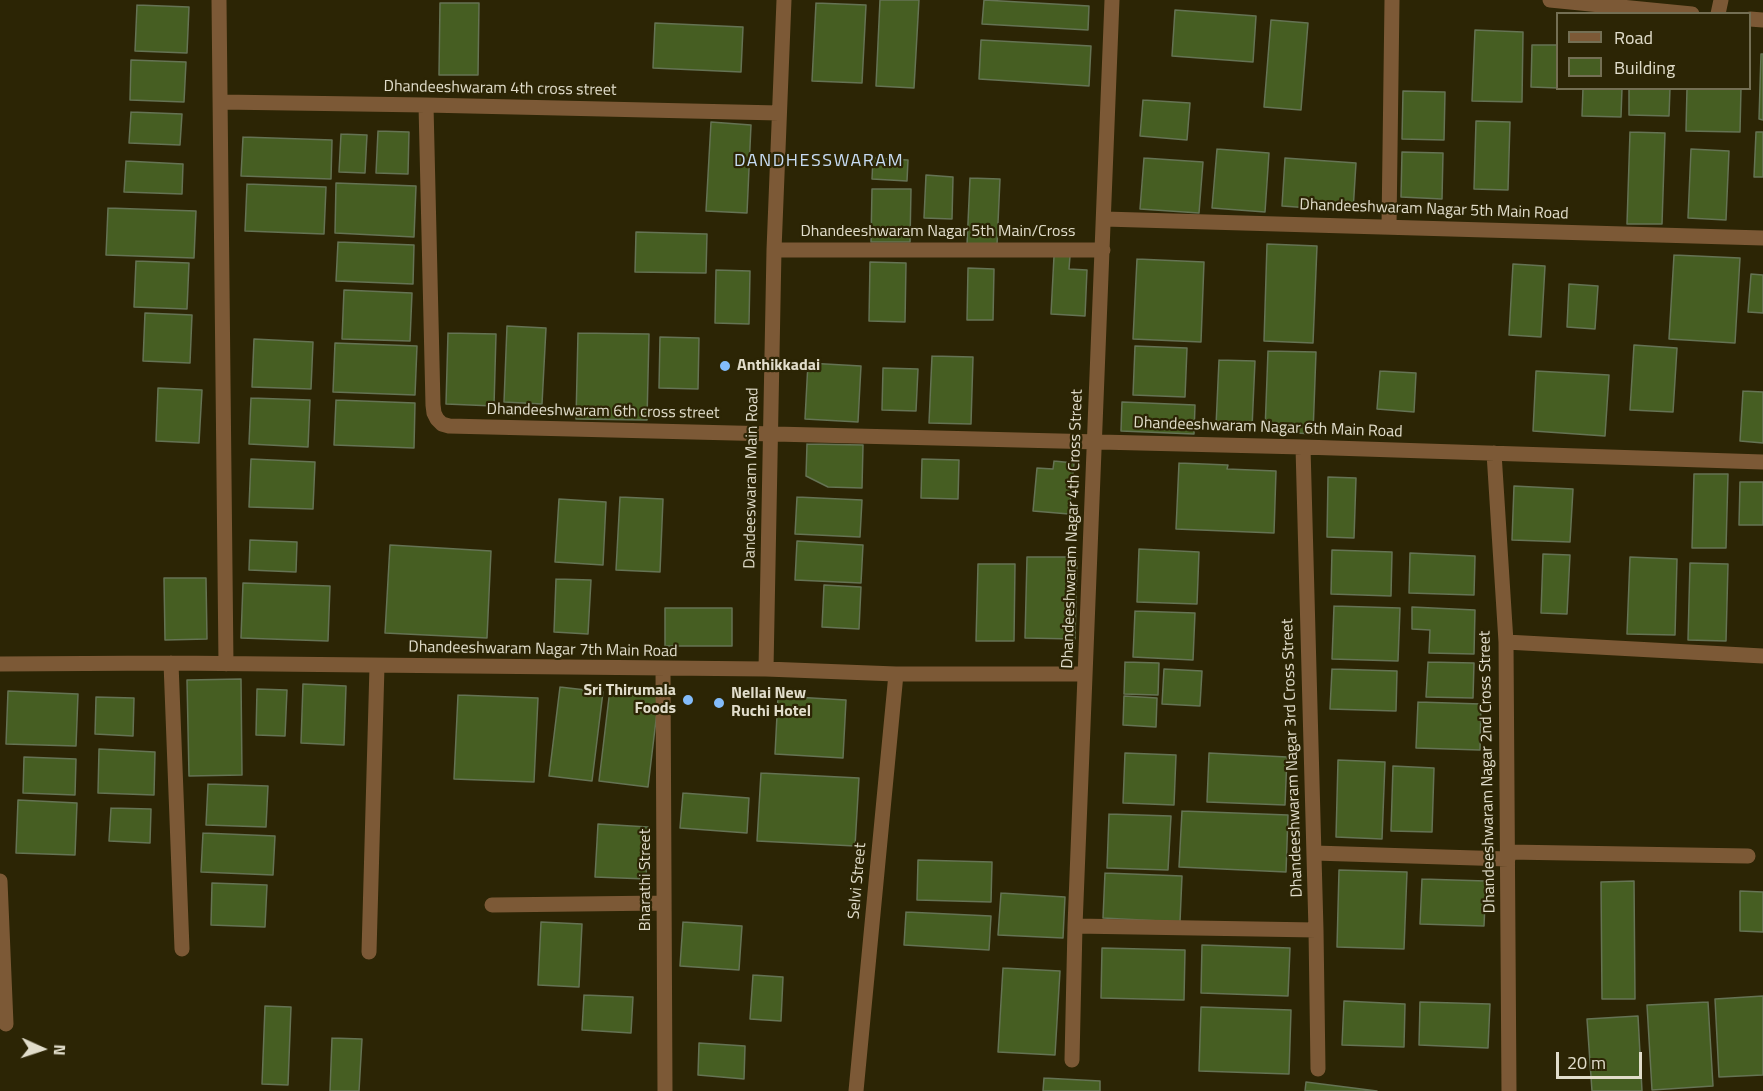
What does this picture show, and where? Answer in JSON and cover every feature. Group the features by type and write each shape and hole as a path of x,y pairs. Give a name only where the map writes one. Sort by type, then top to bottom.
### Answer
{"street":[{"path":"219,0 226,664"},
{"name":"Dandeeswaram Main Road","path":"766,669 774,250 784,0"},
{"name":"Dhandeeshwaram Nagar 4th Cross Street","path":"1072,1060 1075,926 1112,0"},
{"path":"1389,226 1392,0"},
{"path":"1550,0 1673,12"},
{"name":"Dhandeeshwaram 4th cross street","path":"220,102 779,113"},
{"name":"Dhandeeshwaram 6th cross street","path":"426,105 433,405 434,413 442,424 771,434"},
{"name":"Dhandeeshwaram Nagar 5th Main Road","path":"1104,219 1763,238"},
{"name":"Dhandeeshwaram Nagar 5th Main/Cross","path":"774,250 1103,250"},
{"name":"Dhandeeshwaram Nagar 6th Main Road","path":"771,434 1303,447 1763,462"},
{"name":"Dhandeeshwaram Nagar 3rd Cross Street","path":"1303,447 1318,1068"},
{"name":"Dhandeeshwaram Nagar 2nd Cross Street","path":"1494,453 1506,642 1509,1091"},
{"path":"1506,642 1763,656"},
{"path":"171,663 182,949"},
{"name":"Dhandeeshwaram Nagar 7th Main Road","path":"0,664 171,663 766,669 896,674 1085,674"},
{"path":"369,952 377,666"},
{"name":"Bharathi Street","path":"663,669 665,1091"},
{"name":"Selvi Street","path":"856,1091 896,674"},
{"path":"1314,853 1748,856"},
{"path":"0,881 6,1024"},
{"path":"492,905 664,903"},
{"path":"1075,926 1316,930"}],"building":[{"path":"880,0 919,0 914,88 876,86"},
{"path":"984,0 1089,6 1088,30 982,24"},
{"path":"440,3 479,3 478,75 439,75"},
{"path":"816,3 866,5 862,83 812,81"},
{"path":"137,5 189,7 187,53 135,51"},
{"path":"1175,10 1256,16 1253,62 1172,56"},
{"path":"1271,20 1308,23 1301,110 1264,107"},
{"path":"655,23 743,27 741,72 653,68"},
{"path":"1475,30 1523,32 1522,102 1472,101"},
{"path":"981,40 1091,46 1089,86 979,79"},
{"path":"1532,45 1556,45 1556,88 1531,87"},
{"path":"1761,54 1763,54 1763,120 1759,119"},
{"path":"131,60 186,62 184,102 130,100"},
{"path":"1583,90 1622,90 1621,117 1582,116"},
{"path":"1629,90 1670,90 1669,116 1629,115"},
{"path":"1687,90 1741,90 1740,132 1686,131"},
{"path":"1403,91 1445,92 1444,140 1402,139"},
{"path":"1143,100 1190,103 1187,140 1140,136"},
{"path":"131,112 182,114 180,145 129,143"},
{"path":"1476,121 1510,122 1508,190 1474,189"},
{"path":"711,122 751,125 747,213 706,211"},
{"path":"378,131 409,132 408,174 376,173"},
{"path":"1630,132 1665,133 1662,224 1627,224"},
{"path":"1756,132 1763,132 1763,177 1754,177"},
{"path":"341,134 367,135 365,173 339,172"},
{"path":"243,137 332,140 331,179 241,176"},
{"path":"1217,149 1269,153 1265,212 1212,208"},
{"path":"1691,149 1729,151 1726,220 1688,218"},
{"path":"1402,152 1443,153 1442,199 1401,197"},
{"path":"873,158 908,160 907,181 872,179"},
{"path":"1144,158 1203,162 1199,213 1140,209"},
{"path":"1285,158 1356,163 1353,211 1282,206"},
{"path":"126,161 183,164 182,194 124,192"},
{"path":"926,175 953,177 952,219 924,218"},
{"path":"970,178 1000,179 997,245 967,245"},
{"path":"336,183 416,186 414,237 335,233"},
{"path":"247,184 326,187 324,234 245,231"},
{"path":"872,189 911,189 910,242 871,242"},
{"path":"108,208 196,211 194,258 106,255"},
{"path":"636,232 707,234 706,273 635,272"},
{"path":"338,242 414,245 413,284 336,281"},
{"path":"1267,244 1317,246 1313,343 1264,341"},
{"path":"1674,255 1740,258 1735,343 1669,339"},
{"path":"1054,256 1070,256 1069,269 1087,270 1085,316 1051,314"},
{"path":"1137,259 1204,262 1201,342 1133,339"},
{"path":"136,261 189,263 187,309 134,307"},
{"path":"870,262 906,263 905,322 869,321"},
{"path":"1513,264 1545,266 1541,337 1509,335"},
{"path":"968,268 994,269 993,320 967,320"},
{"path":"716,270 750,271 749,324 715,323"},
{"path":"1751,274 1763,275 1763,313 1748,312"},
{"path":"1569,284 1598,286 1595,329 1567,327"},
{"path":"344,290 412,293 410,341 342,339"},
{"path":"145,313 192,315 190,363 143,361"},
{"path":"507,326 546,328 542,404 504,402"},
{"path":"448,333 496,334 494,406 446,404"},
{"path":"578,333 649,334 647,420 576,419"},
{"path":"660,337 699,338 698,389 659,388"},
{"path":"254,339 313,342 311,389 252,387"},
{"path":"335,343 417,346 415,395 333,392"},
{"path":"1634,345 1677,348 1673,412 1630,410"},
{"path":"1135,346 1187,348 1185,397 1133,395"},
{"path":"1268,351 1316,352 1313,434 1265,431"},
{"path":"932,356 973,357 971,424 929,423"},
{"path":"1219,360 1255,361 1252,428 1216,426"},
{"path":"808,363 861,366 858,422 805,419"},
{"path":"883,368 918,369 916,411 882,410"},
{"path":"1380,371 1416,373 1414,412 1377,409"},
{"path":"1536,371 1609,375 1605,436 1533,431"},
{"path":"158,388 202,390 199,443 156,441"},
{"path":"1743,391 1763,392 1763,443 1740,441"},
{"path":"251,398 310,400 308,447 249,444"},
{"path":"336,400 415,403 414,448 334,445"},
{"path":"1122,402 1195,405 1194,434 1121,431"},
{"path":"807,444 863,445 862,488 828,487 806,476"},
{"path":"251,459 315,462 313,509 249,507"},
{"path":"922,459 959,460 958,499 921,498"},
{"path":"1054,461 1074,463 1069,514 1033,511 1037,468 1053,469"},
{"path":"1179,463 1228,465 1227,469 1276,471 1274,533 1176,529"},
{"path":"1694,474 1728,474 1726,548 1692,548"},
{"path":"1328,477 1356,478 1354,538 1327,537"},
{"path":"1740,482 1763,482 1763,525 1739,525"},
{"path":"1514,486 1573,489 1570,542 1512,540"},
{"path":"620,497 663,499 660,572 616,570"},
{"path":"797,497 862,500 860,537 795,534"},
{"path":"559,499 606,502 603,565 555,562"},
{"path":"250,540 297,542 296,572 249,570"},
{"path":"797,541 863,545 861,583 795,580"},
{"path":"390,545 491,551 487,638 385,633"},
{"path":"1139,549 1199,552 1197,604 1137,602"},
{"path":"1332,550 1392,552 1391,596 1331,594"},
{"path":"1410,553 1475,556 1474,595 1409,593"},
{"path":"1543,554 1570,555 1567,614 1541,613"},
{"path":"1027,557 1077,557 1075,639 1025,638"},
{"path":"1630,557 1677,559 1675,635 1627,634"},
{"path":"1690,563 1728,564 1726,641 1688,640"},
{"path":"978,564 1015,564 1014,641 976,641"},
{"path":"164,578 206,578 207,639 165,640"},
{"path":"556,579 591,580 588,634 554,632"},
{"path":"243,583 330,586 328,641 241,638"},
{"path":"824,585 861,587 859,629 822,627"},
{"path":"1334,606 1400,608 1398,661 1332,659"},
{"path":"1412,607 1475,610 1474,654 1429,653 1430,630 1412,629"},
{"path":"665,608 732,608 732,646 665,646"},
{"path":"1135,611 1195,613 1193,660 1133,657"},
{"path":"1125,662 1159,663 1158,695 1124,694"},
{"path":"1428,662 1474,663 1473,698 1426,697"},
{"path":"1164,669 1202,671 1200,706 1162,704"},
{"path":"1332,669 1397,671 1396,711 1330,709"},
{"path":"241,679 242,775 189,776 187,680"},
{"path":"303,684 346,686 344,745 301,743"},
{"path":"560,687 603,692 592,781 549,776"},
{"path":"257,689 287,690 285,736 256,735"},
{"path":"610,689 659,695 648,787 599,781"},
{"path":"8,691 78,694 76,746 6,744"},
{"path":"458,695 538,698 534,782 454,779"},
{"path":"778,696 846,700 843,758 775,754"},
{"path":"1124,696 1157,698 1156,727 1123,725"},
{"path":"96,697 134,698 133,736 95,734"},
{"path":"1418,702 1481,704 1480,750 1416,748"},
{"path":"99,749 155,752 154,795 98,793"},
{"path":"1125,753 1176,755 1174,805 1123,803"},
{"path":"1209,753 1287,757 1285,805 1207,802"},
{"path":"24,757 76,759 75,795 23,793"},
{"path":"1338,760 1385,762 1382,839 1336,837"},
{"path":"1393,766 1434,768 1432,832 1391,831"},
{"path":"761,773 859,778 855,846 757,841"},
{"path":"208,784 268,786 266,827 206,825"},
{"path":"683,793 749,798 747,833 680,828"},
{"path":"18,800 77,803 75,855 16,853"},
{"path":"111,808 151,809 150,843 109,841"},
{"path":"1182,811 1288,815 1286,872 1179,867"},
{"path":"1109,814 1171,816 1168,870 1107,868"},
{"path":"598,824 648,827 646,879 595,877"},
{"path":"203,833 275,836 273,875 201,872"},
{"path":"918,860 992,862 991,902 917,900"},
{"path":"1339,870 1407,872 1404,949 1337,947"},
{"path":"1105,873 1182,876 1180,922 1103,918"},
{"path":"1422,879 1486,881 1484,926 1420,924"},
{"path":"1634,881 1635,999 1602,999 1601,882"},
{"path":"212,883 267,885 265,927 211,925"},
{"path":"1740,891 1763,892 1763,932 1740,931"},
{"path":"1001,893 1065,897 1063,938 998,935"},
{"path":"906,912 991,916 989,950 904,945"},
{"path":"541,922 582,924 579,987 538,985"},
{"path":"683,922 742,926 739,970 680,966"},
{"path":"1202,945 1290,948 1288,996 1201,993"},
{"path":"1102,948 1185,950 1184,1000 1101,998"},
{"path":"1003,968 1060,971 1055,1055 998,1052"},
{"path":"753,975 783,977 781,1021 750,1019"},
{"path":"584,995 633,997 631,1033 582,1030"},
{"path":"1763,996 1763,1075 1719,1077 1715,999"},
{"path":"1344,1001 1405,1004 1404,1047 1342,1045"},
{"path":"1420,1002 1490,1004 1488,1048 1419,1045"},
{"path":"1708,1002 1713,1086 1652,1090 1647,1005"},
{"path":"265,1006 291,1007 288,1085 262,1084"},
{"path":"1201,1007 1291,1010 1289,1074 1199,1071"},
{"path":"1638,1016 1642,1091 1592,1091 1587,1019"},
{"path":"332,1038 362,1039 359,1091 330,1091"},
{"path":"699,1043 745,1046 744,1079 698,1075"},
{"path":"1044,1078 1100,1081 1100,1091 1043,1091"},
{"path":"1306,1082 1377,1091 1305,1091"}],"place":[{"name":"Anthikkadai","path":"725,366"},
{"name":"Sri Thirumala Foods","path":"688,700"},
{"name":"Nellai New Ruchi Hotel","path":"719,703"}],"district":[{"name":"DANDHESSWARAM","path":"819,162"}]}
